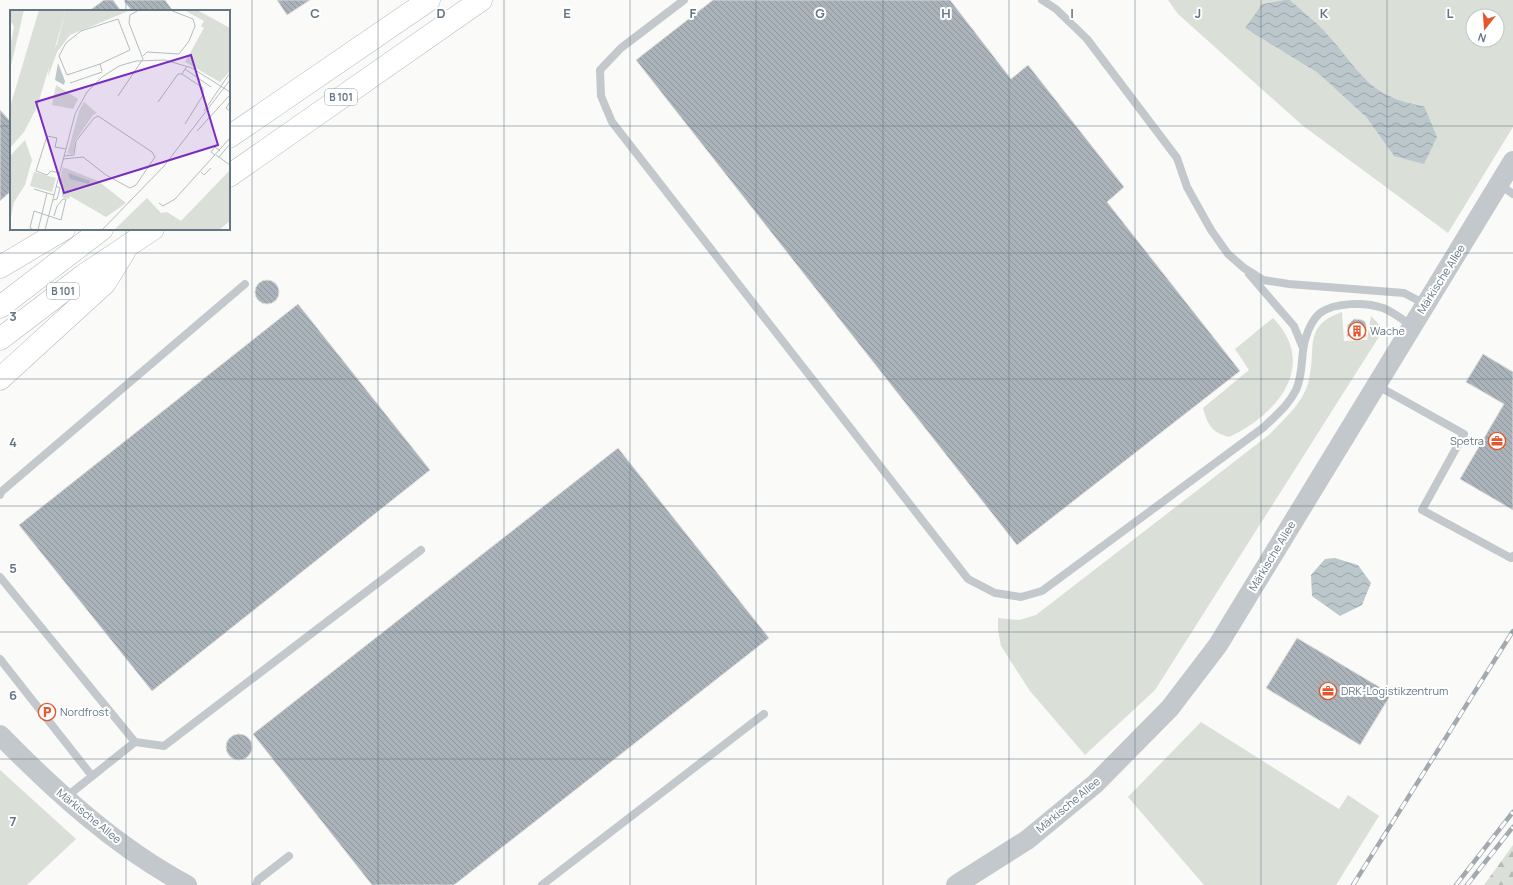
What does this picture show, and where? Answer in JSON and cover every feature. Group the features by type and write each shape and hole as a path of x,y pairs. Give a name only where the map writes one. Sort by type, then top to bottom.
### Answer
{"highway":[{"name":"B 101","path":"230,136 429,0"},
{"name":"B 101","path":"230,175 481,0"},
{"path":"0,267 62,230"},
{"name":"B 101","path":"0,307 101,230"},
{"name":"B 101","path":"0,339 84,275 152,230"},
{"path":"0,379 105,283 128,247"}],"street":[{"name":"Märkische Allee","path":"956,885 1027,840 1095,784 1170,708 1218,645 1412,326 1506,189 1513,161"},
{"name":"Märkische Allee","path":"0,736 65,798 103,831 161,870 187,885"}],"lane":[{"path":"684,0 621,48 600,70 601,96 612,122 968,579 995,593 1021,597 1042,590 1264,427 1288,404 1301,377 1306,337 1310,326 1320,313 1336,306 1360,305 1382,308 1412,326"},
{"path":"1042,0 1056,9 1092,46 1177,158 1187,187 1211,230 1228,254 1244,268 1294,326 1304,349"},
{"path":"1244,268 1263,280 1296,285 1404,293 1426,304"},
{"path":"0,496 1,492 245,284"},
{"path":"1376,385 1464,434 1422,510 1511,558 1513,556"},
{"path":"0,577 135,742 164,746 421,550"},
{"path":"0,659 92,776"},
{"path":"542,885 764,714"},
{"path":"65,798 135,742"},
{"path":"256,885 258,880 289,856"}],"green space":[{"path":"1168,0 1284,0 1262,4 1245,28 1318,73 1366,117 1394,156 1424,106 1405,102 1378,90 1359,73 1325,31 1290,0 1513,0 1513,127 1448,233 1302,125 1178,14"},
{"path":"1342,312 1344,341 1367,340 1371,316 1378,323 1382,332 1155,690 1085,755 1030,691 1001,646 998,630 998,618 1019,620 1036,615 1270,434 1298,403 1307,388 1311,368 1312,348 1316,331 1321,324 1329,318"},
{"path":"1273,318 1286,336 1292,353 1292,371 1286,387 1276,402 1263,416 1247,427 1229,437 1218,433 1211,427 1203,408 1249,370 1235,349"},
{"path":"1201,722 1339,809 1348,795 1379,816 1336,885 1204,885 1128,797"},
{"path":"0,770 76,839 27,885 0,885"},
{"path":"1513,845 1513,885 1484,885"}],"water":[{"path":"1290,0 1320,27 1368,82 1378,90 1405,102 1424,106 1437,137 1424,164 1394,156 1366,117 1318,73 1245,28 1262,4"},
{"path":"1335,558 1358,565 1371,583 1362,605 1340,616 1312,596 1311,575 1325,559"}],"building":[{"path":"104,0 113,0 120,10 90,10"},
{"path":"165,0 172,10 131,10 124,1"},
{"path":"277,0 310,0 287,15"},
{"path":"713,0 950,0 1011,79 1028,65 1124,187 1107,202 1240,371 1017,545 636,60"},
{"path":"0,110 10,121 10,192 0,201"},
{"path":"267,280 275,284 279,292 275,300 267,304 259,300 255,292 259,284"},
{"path":"298,304 430,470 152,691 19,525"},
{"name":"Wache","path":"1354,319 1365,322 1366,337 1347,336 1348,325"},
{"name":"Spetra","path":"1483,354 1513,372 1513,510 1460,479 1504,404 1466,382"},
{"path":"618,448 769,638 454,885 372,885 253,734"},
{"name":"DRK-Logistikzentrum","path":"1297,638 1391,694 1360,745 1266,688"},
{"path":"239,734 248,738 252,747 248,756 239,760 230,756 226,747 230,738"}],"railway":[{"path":"1353,885 1513,631"},
{"path":"1456,885 1513,812"},
{"path":"1467,885 1513,827"}],"place":[{"name":"Wache","path":"1357,331"},
{"name":"Spetra","path":"1497,441"},
{"name":"DRK-Logistikzentrum","path":"1328,691"},
{"name":"Nordfrost","path":"47,712"}]}
